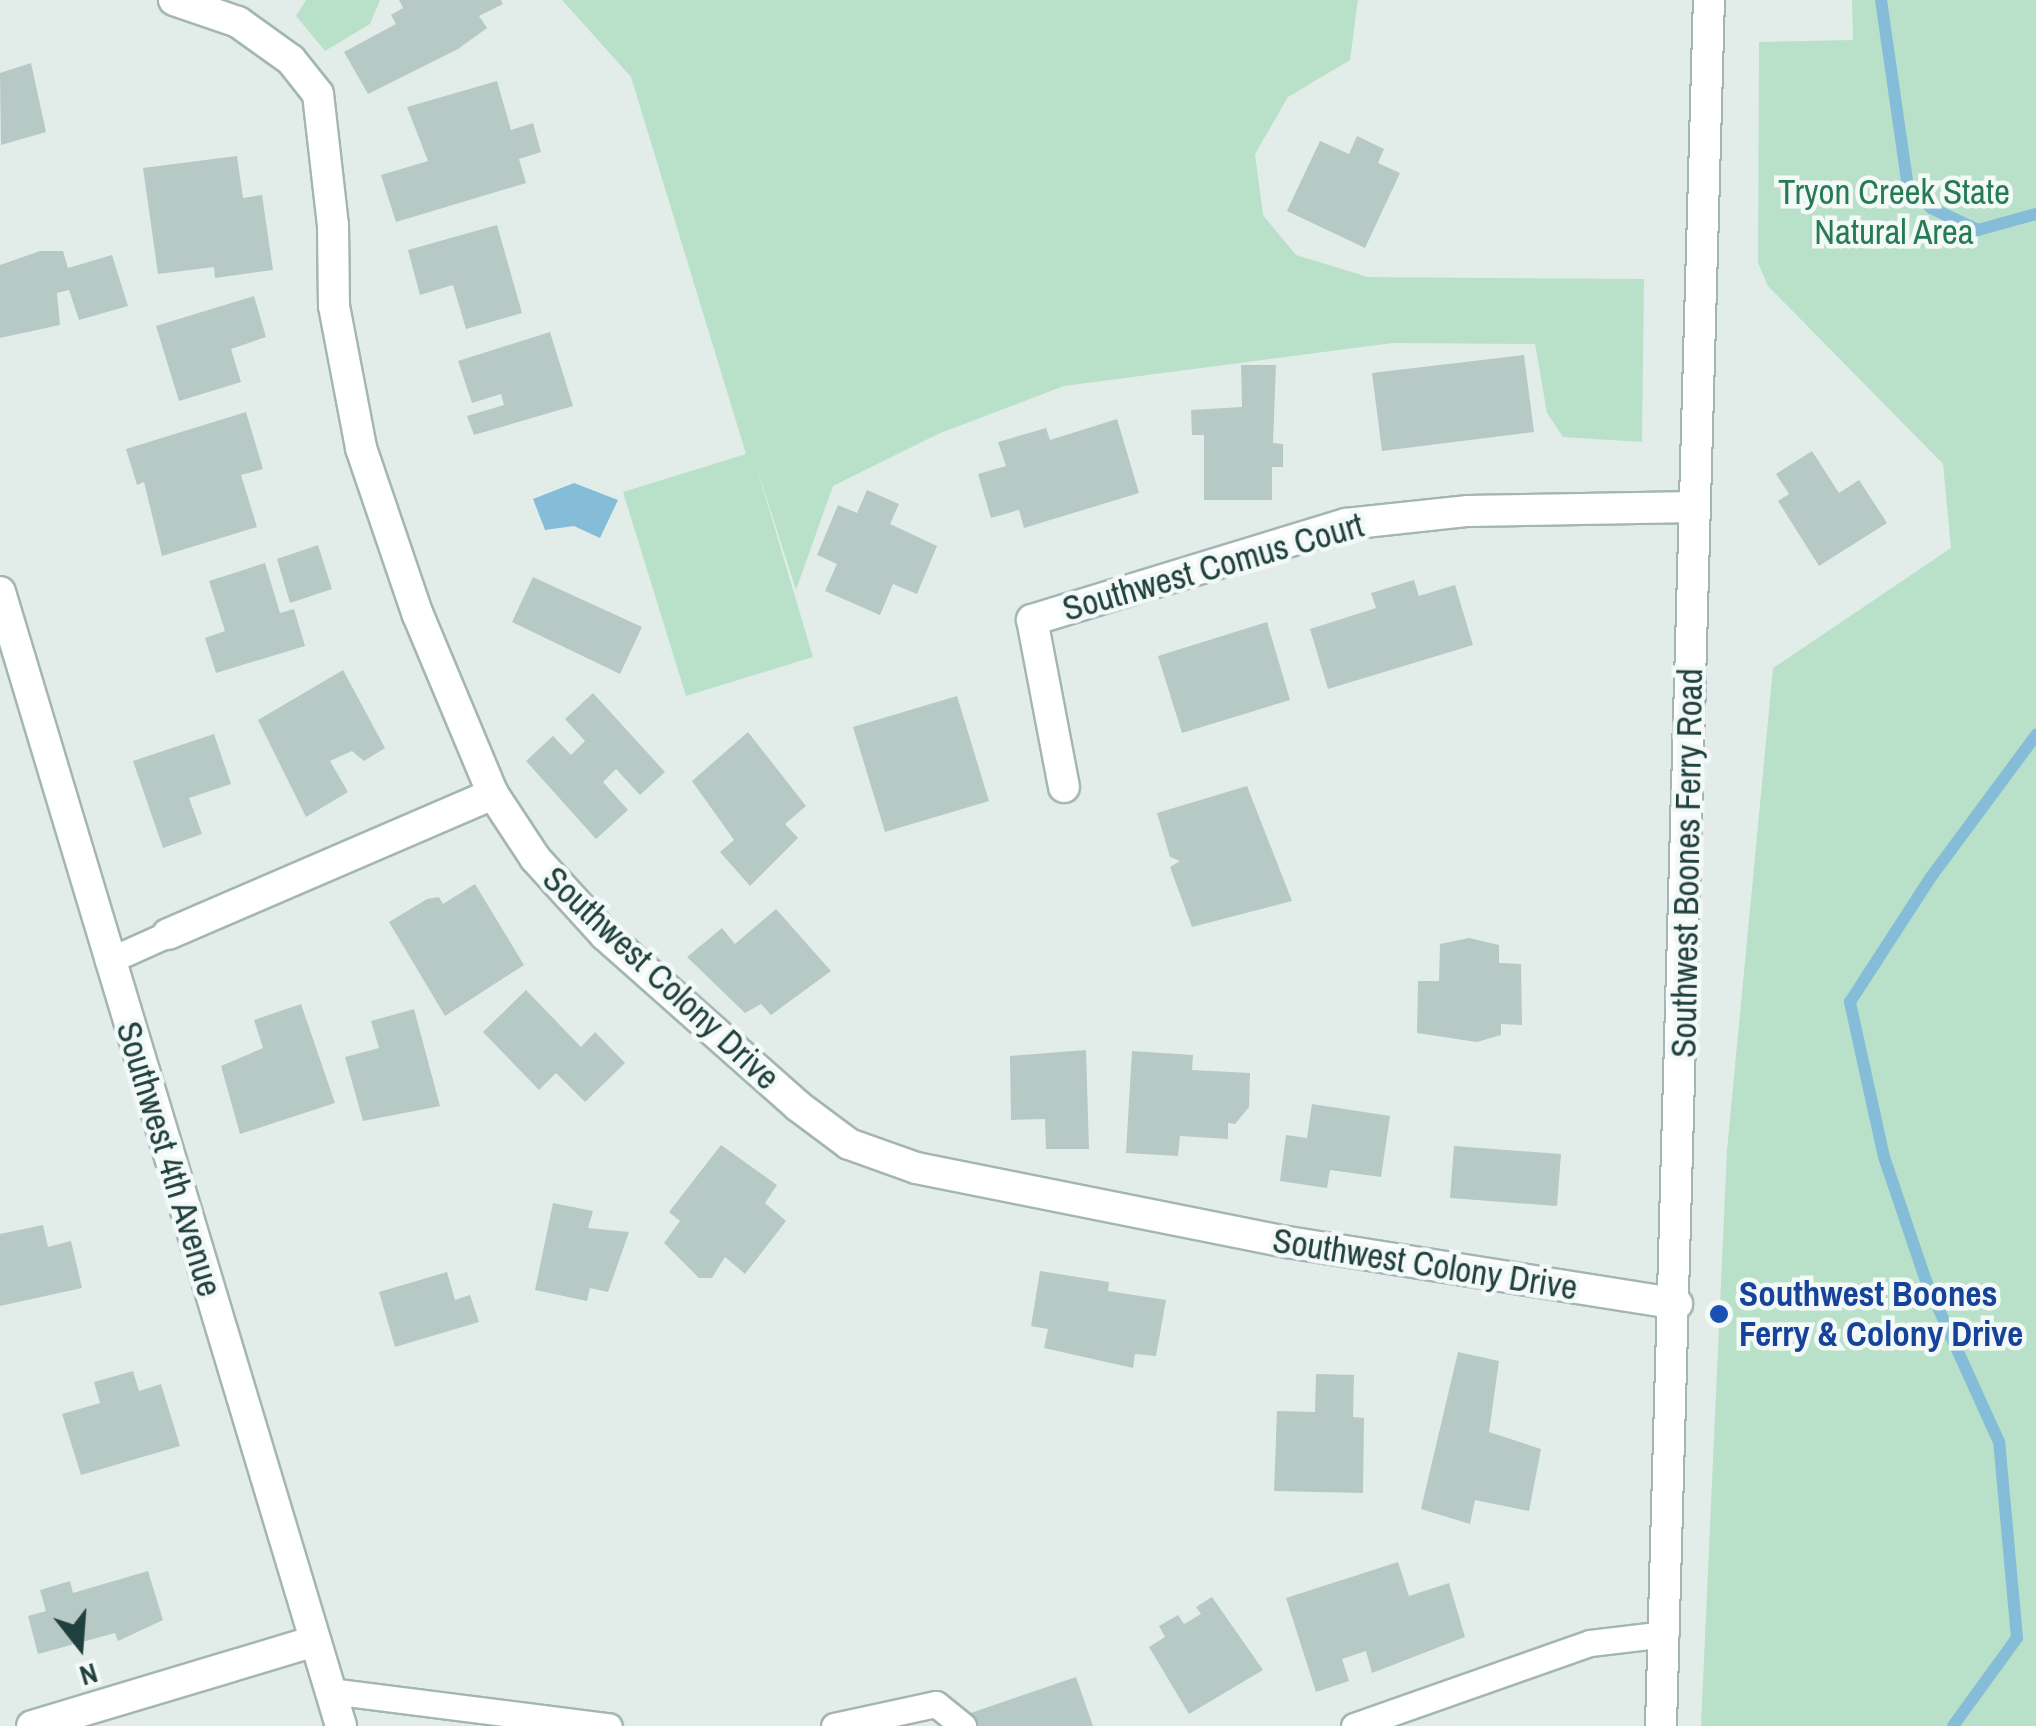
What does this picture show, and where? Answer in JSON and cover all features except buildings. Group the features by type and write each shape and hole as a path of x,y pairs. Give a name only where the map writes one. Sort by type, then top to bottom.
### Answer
{"street":[{"name":"Southwest Colony Drive","path":"174,0 238,22 291,60 318,94 334,226 334,306 361,448 418,615 493,794 534,858 605,934 849,1144 916,1168 1288,1242 1677,1304"},
{"name":"Southwest Boones Ferry Road","path":"1661,1726 1677,1304 1709,0"},
{"name":"Southwest Comus Court","path":"1064,787 1039,686 1032,620 1365,521 1468,510 1695,506"},
{"name":"Southwest 4th Avenue","path":"0,592 341,1726"},
{"path":"168,934 493,794"},
{"path":"32,1726 315,1641"}],"lane":[{"path":"108,961 168,934"},
{"path":"1354,1726 1590,1643 1664,1634"},
{"path":"330,1691 609,1726"},
{"path":"834,1726 936,1704 963,1726"}],"green space":[{"path":"306,0 380,0 370,24 325,51 296,16"},
{"path":"562,0 1358,0 1350,60 1288,97 1255,154 1263,215 1296,255 1368,277 1644,279 1642,442 1563,437 1547,413 1535,344 1393,343 1064,386 938,434 833,486 796,590 756,465 813,657 686,696 623,492 746,454 631,77"},
{"name":"Tryon Creek State Natural Area","path":"1852,0 2036,0 2036,1726 1701,1726 1727,1150 1773,668 1951,548 1943,464 1768,286 1758,263 1759,42 1853,40"}],"water":[{"path":"574,483 618,500 600,538 574,526 545,530 533,499"}],"waterway":[{"path":"1881,0 1908,187 1931,208 1978,230 2036,214"},
{"path":"1953,1726 2017,1638 1999,1442 1926,1281 1884,1157 1850,1002 1931,877 2036,735"}],"place":[{"name":"Southwest Boones Ferry & Colony Drive","path":"1719,1314"}]}
